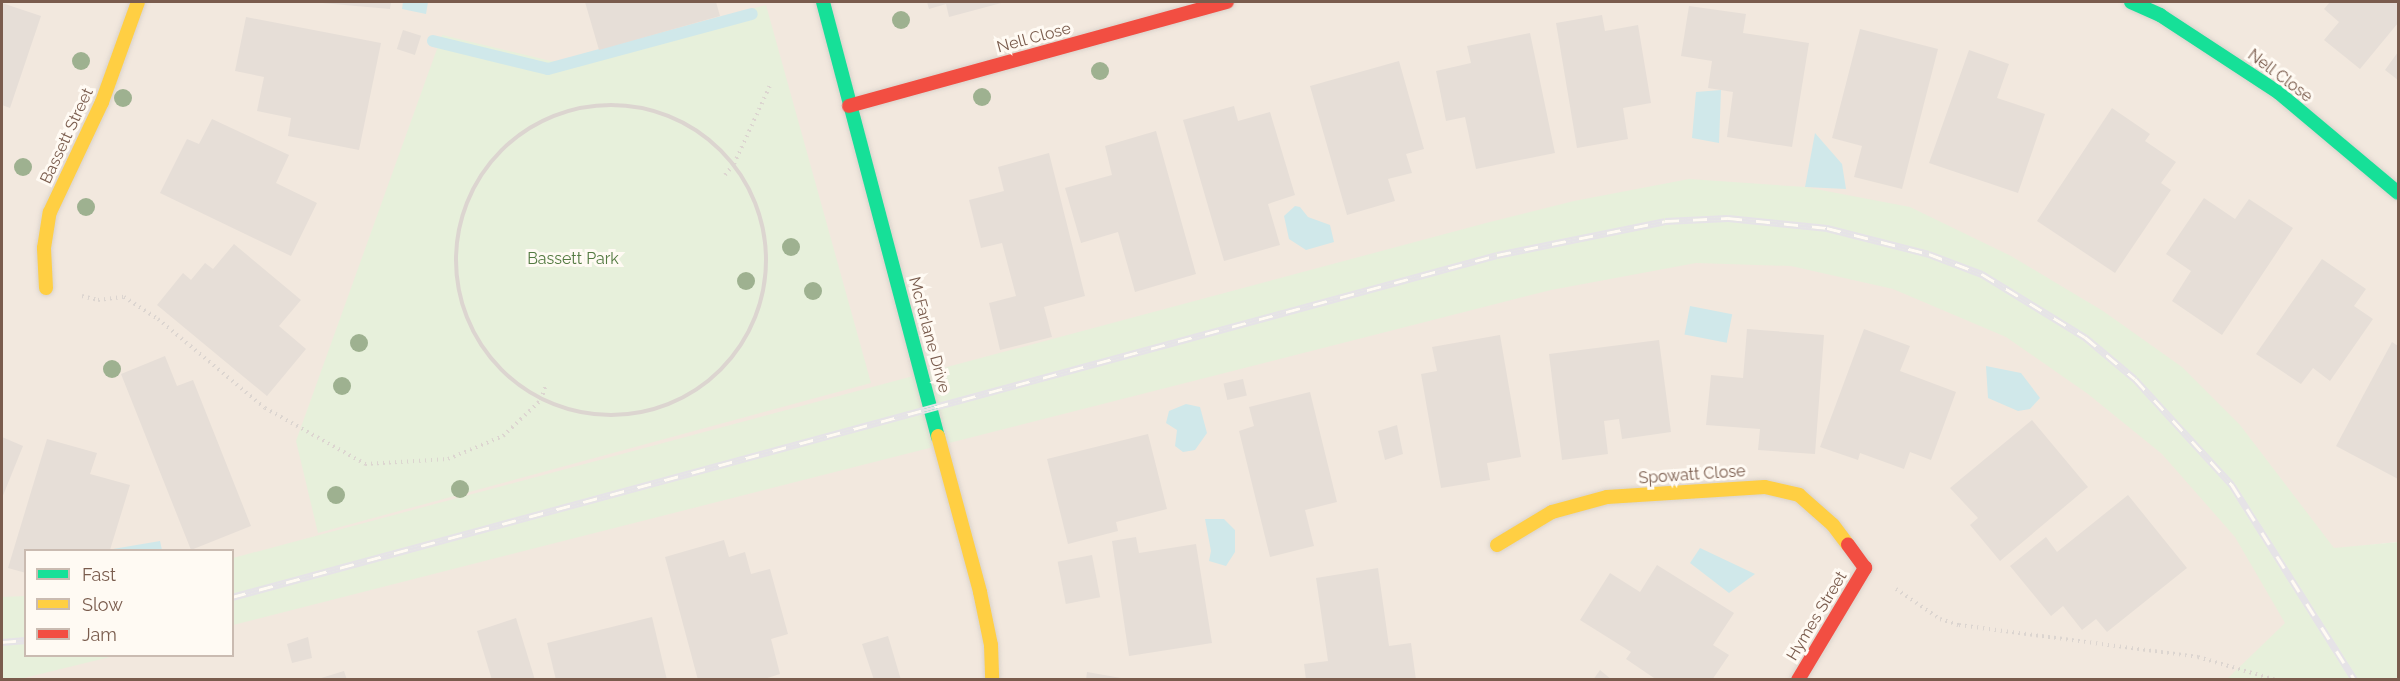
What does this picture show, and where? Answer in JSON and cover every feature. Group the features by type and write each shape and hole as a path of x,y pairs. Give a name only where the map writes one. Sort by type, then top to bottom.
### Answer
{"street":[{"name":"Bassett Street","path":"46,288 44,248 50,212 102,102 138,2"},
{"name":"McFarlane Drive","path":"823,2 980,592 991,645 992,680"},
{"name":"Nell Close","path":"849,106 1227,2"},
{"name":"Nell Close","path":"2131,2 2160,15 2279,93 2398,193"},
{"name":"Spowatt Close","path":"1497,544 1552,512 1607,497 1765,487 1799,495 1833,525 1865,568"},
{"name":"Hymes Street","path":"1798,680 1865,568"}],"path":[{"path":"725,175 735,164 771,83"},
{"path":"598,104 649,108 697,129 735,164 757,203 766,260 763,294 746,337 718,373 680,400 636,414 591,415 541,400 504,375 472,334 456,285 459,224 474,185 505,145 548,116 598,104"},
{"path":"46,288 98,300 124,297 158,319 265,408 365,464 448,459 503,436 541,400 546,386"},
{"path":"1865,568 1941,619 1959,625 2198,657 2276,680"}],"shaded area":[{"path":"2,2 2398,2 2398,542 2334,549 2398,679 2,679"}],"green space":[{"name":"Bassett Park","path":"766,5 871,383 318,533 296,441 442,35 555,62"},
{"path":"1689,179 1805,187 1910,207 2011,256 2103,311 2182,367 2240,425 2334,548 2398,542 2398,679 2227,679 2285,623 2235,537 2162,454 2088,394 2006,337 1893,289 1791,266 1696,263 1551,290 234,625 234,558 1574,201"},
{"path":"24,596 24,657 110,657 20,679 2,679 2,597"}],"water":[{"path":"403,2 428,2 426,14 402,9"},
{"path":"1721,90 1719,143 1692,138 1696,92"},
{"path":"1815,133 1842,164 1846,189 1805,187"},
{"path":"1295,206 1300,207 1308,217 1330,225 1334,242 1306,250 1289,239 1284,216"},
{"path":"1690,306 1732,314 1727,343 1684,334"},
{"path":"1986,366 2021,373 2040,398 2030,409 2018,411 1988,398"},
{"path":"1186,404 1200,407 1207,433 1195,450 1183,452 1175,446 1177,430 1166,423 1169,411"},
{"path":"1205,519 1224,519 1235,530 1235,552 1226,566 1209,561 1211,551"},
{"path":"160,541 162,549 113,549"},
{"path":"1700,548 1755,574 1729,593 1690,563"}],"building":[{"path":"311,2 391,2 390,9"},
{"path":"585,2 716,2 720,16 599,50"},
{"path":"927,2 1005,2 949,17 946,4 929,9"},
{"path":"2330,2 2398,2 2398,23 2360,69 2324,40 2339,22 2324,9"},
{"path":"2,3 41,16 10,108 2,105"},
{"path":"1689,6 1746,14 1743,33 1809,43 1792,147 1727,137 1733,92 1708,88 1712,61 1681,56"},
{"path":"1602,15 1605,31 1638,25 1651,103 1623,108 1628,139 1577,148 1556,23"},
{"path":"246,17 381,43 359,150 288,136 291,118 257,111 264,77 235,71"},
{"path":"1860,29 1938,49 1902,189 1854,177 1862,146 1832,138"},
{"path":"403,30 421,36 415,55 397,49"},
{"path":"1530,33 1555,153 1476,169 1465,117 1446,121 1436,71 1471,63 1467,46"},
{"path":"1969,50 2009,64 1997,98 2045,114 2018,193 1929,163"},
{"path":"2398,52 2398,80 2385,70"},
{"path":"1399,61 1424,149 1406,154 1412,173 1388,179 1395,201 1347,215 1310,86"},
{"path":"1234,106 1238,121 1270,112 1295,195 1268,204 1280,245 1224,261 1183,120"},
{"path":"2112,108 2150,134 2145,141 2176,162 2161,183 2171,190 2115,273 2037,221"},
{"path":"212,119 289,155 276,183 317,203 291,256 160,193 187,139 199,144"},
{"path":"1156,131 1196,274 1135,292 1118,232 1081,243 1065,188 1112,175 1105,146"},
{"path":"1049,153 1085,296 1044,307 1052,337 1000,350 989,303 1016,296 1002,243 981,248 969,200 1004,191 998,167"},
{"path":"2204,198 2235,219 2249,199 2293,228 2222,335 2172,301 2191,271 2166,254"},
{"path":"234,244 301,300 279,326 306,349 267,396 157,305 183,273 191,280 205,263 213,269"},
{"path":"2322,259 2366,289 2354,306 2373,319 2330,381 2313,368 2301,384 2256,354"},
{"path":"1747,329 1824,335 1815,454 1758,450 1760,429 1706,425 1711,375 1743,378"},
{"path":"1864,329 1910,346 1900,371 1956,392 1931,460 1910,452 1904,469 1860,453 1858,460 1820,447"},
{"path":"1500,335 1521,457 1487,463 1490,480 1441,488 1421,374 1437,371 1432,347"},
{"path":"1659,340 1671,432 1622,439 1619,419 1604,421 1608,454 1562,460 1549,354"},
{"path":"2392,342 2398,346 2398,479 2336,446"},
{"path":"165,356 177,386 193,380 251,526 191,549 121,374"},
{"path":"1243,379 1247,396 1227,400 1224,383"},
{"path":"1310,392 1337,502 1305,510 1314,546 1270,557 1239,431 1254,426 1249,407"},
{"path":"2032,420 2088,487 2000,561 1970,525 1978,518 1950,488"},
{"path":"1397,425 1403,454 1385,460 1378,431"},
{"path":"1148,434 1167,509 1116,522 1118,531 1068,544 1047,459"},
{"path":"2,437 23,446 2,498"},
{"path":"47,439 97,453 90,474 130,485 110,549 24,549 24,572 8,568"},
{"path":"2128,495 2187,568 2107,632 2096,619 2082,630 2063,606 2051,616 2010,566 2046,537 2057,552"},
{"path":"1136,537 1139,553 1196,544 1212,643 1129,656 1112,541"},
{"path":"724,540 729,557 745,552 751,574 770,569 788,634 771,639 780,674 761,680 698,680 665,557"},
{"path":"1092,555 1100,597 1066,604 1058,562"},
{"path":"1657,565 1734,613 1713,645 1729,655 1712,680 1657,680 1626,659 1631,652 1580,620 1610,573 1640,592"},
{"path":"1378,568 1389,646 1411,643 1416,680 1306,680 1304,664 1328,661 1316,578"},
{"path":"652,617 667,680 556,680 547,643"},
{"path":"516,618 535,680 492,680 477,631"},
{"path":"888,636 901,680 874,680 862,644"},
{"path":"308,637 312,658 292,663 287,644"},
{"path":"1600,670 1612,680 1593,680"},
{"path":"344,671 347,680 318,680 318,679"},
{"path":"1087,672 1121,678 1121,680 1086,680"}],"waterway":[{"path":"433,41 548,69 752,14"}],"railway":[{"path":"234,596 1497,255 1665,221 1728,218 1827,228 1929,254 1982,274 2085,337 2135,379 2232,485 2355,680"},
{"path":"2,642 24,640"}],"traffic: fast":[{"path":"823,2 938,436"},
{"path":"2131,2 2160,15 2279,93 2398,193"}],"traffic: slow":[{"path":"46,288 44,248 50,212 102,102 138,2"},
{"path":"938,436 980,592 991,645 992,680"},
{"path":"1497,545 1552,512 1607,497 1765,487 1799,495 1833,525 1848,545"}],"traffic: jam":[{"path":"849,106 1227,2"},
{"path":"1798,680 1865,568 1848,545"}]}
